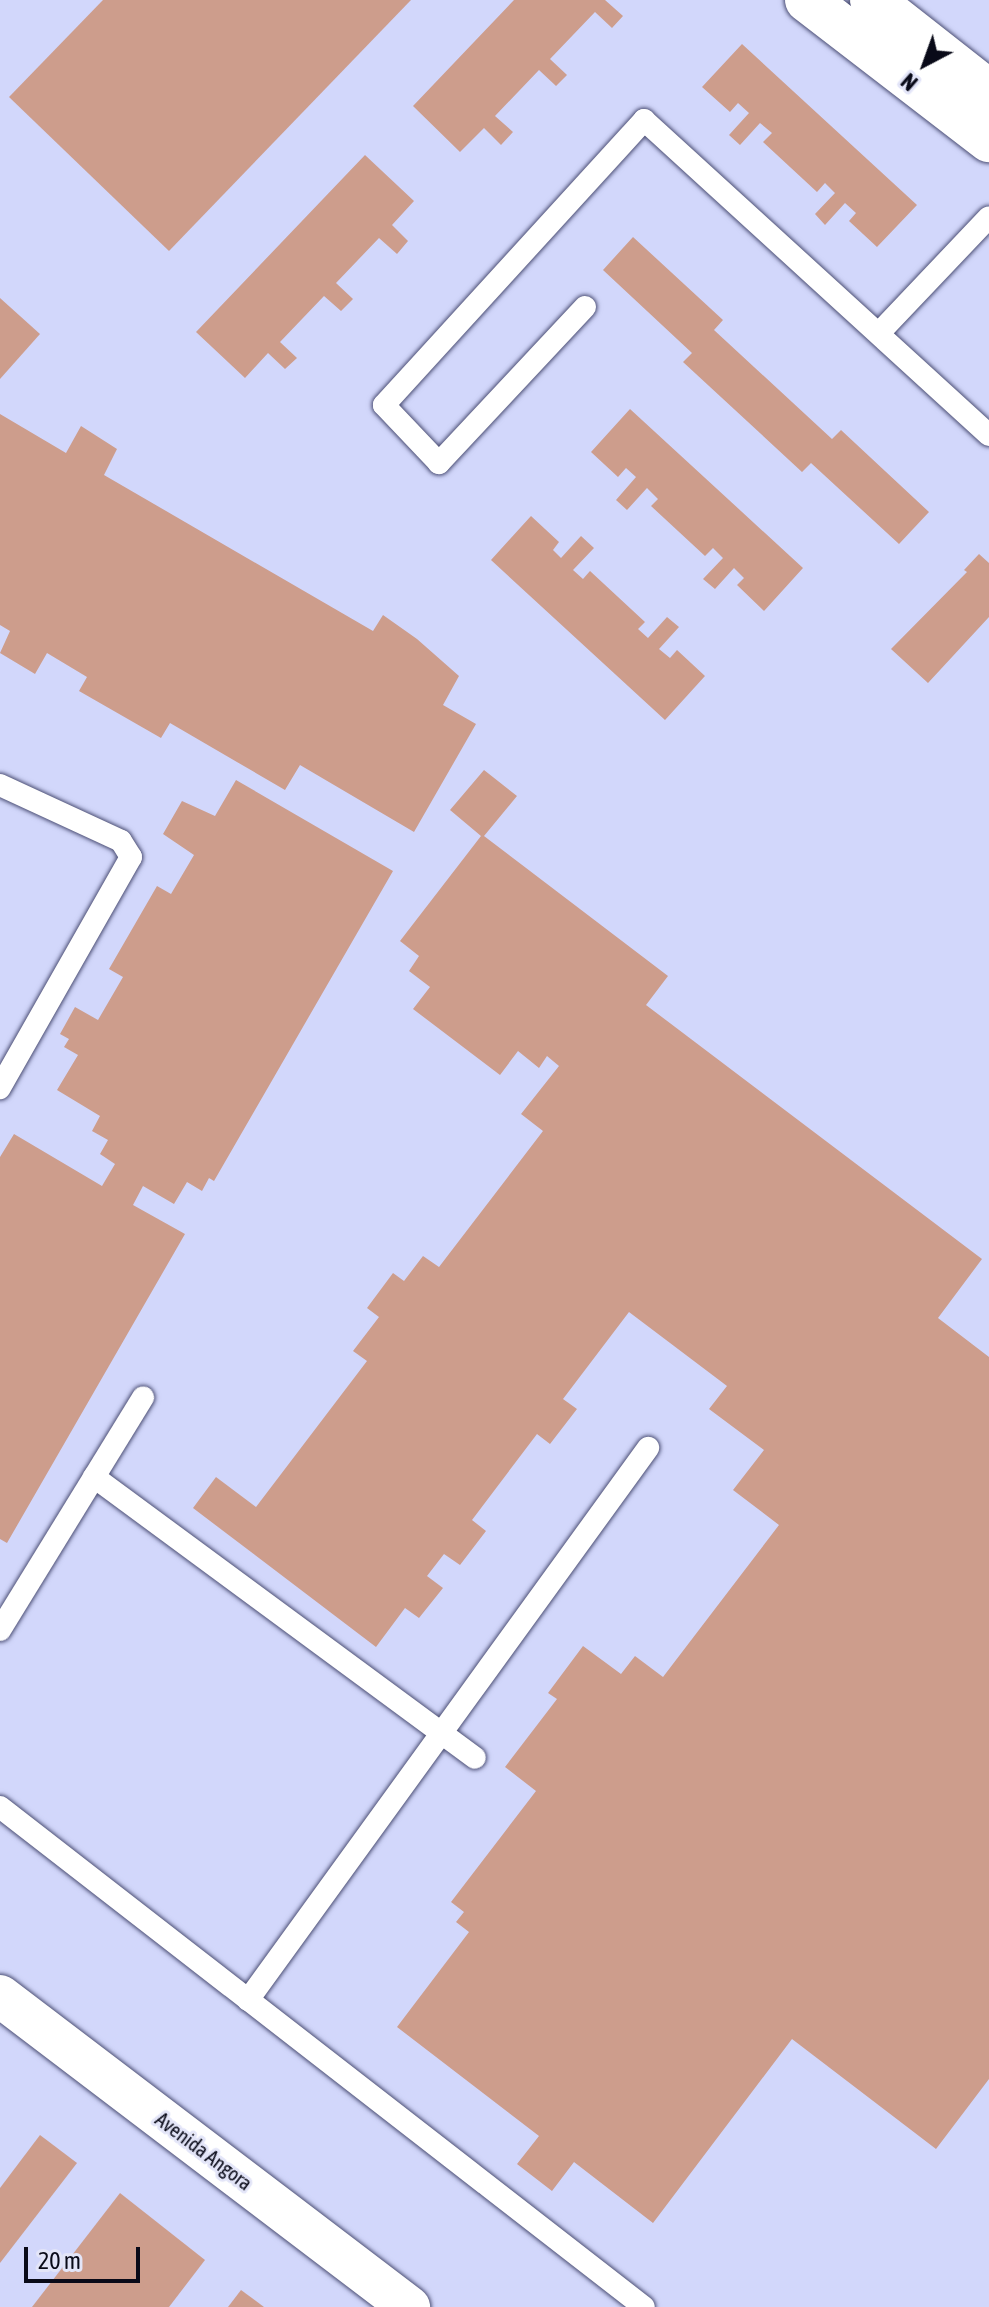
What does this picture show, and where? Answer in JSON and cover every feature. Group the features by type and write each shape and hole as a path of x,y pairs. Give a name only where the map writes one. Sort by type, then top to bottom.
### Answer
{"main road":[{"path":"807,0 989,140"},
{"path":"872,0 989,92"}],"street":[{"name":"Avenida Angora","path":"0,1996 409,2307"}],"lane":[{"path":"585,307 439,463 384,405 644,120 880,332 989,435"},
{"path":"880,332 989,217"},
{"path":"0,785 121,841 131,857 0,1088"},
{"path":"0,1630 143,1398"},
{"path":"248,2000 648,1448"},
{"path":"94,1477 475,1758"},
{"path":"0,1807 644,2307"}],"building":[{"path":"103,0 411,0 169,251 9,97"},
{"path":"514,0 605,0 623,16 612,28 595,12 550,59 567,75 556,86 539,70 495,116 513,132 501,145 484,128 460,152 413,106"},
{"path":"742,44 917,205 877,247 849,221 856,213 845,203 825,225 815,214 835,193 825,183 817,192 763,142 772,133 760,123 740,145 729,135 749,113 738,103 730,112 702,87"},
{"path":"365,155 414,201 392,225 408,241 397,254 379,238 336,283 353,299 341,311 324,296 280,342 297,358 285,369 268,353 245,378 196,332"},
{"path":"633,237 723,320 714,330 832,439 841,430 929,512 899,544 811,463 802,472 683,362 692,353 603,270"},
{"path":"0,298 40,334 0,379"},
{"path":"630,409 803,568 764,611 737,585 744,578 734,568 715,589 703,579 723,558 713,548 705,556 651,506 658,499 647,488 627,510 616,500 636,477 626,468 618,477 591,452"},
{"path":"0,414 66,453 81,426 117,449 104,475 373,631 383,615 417,639 459,676 443,705 476,724 414,832 300,765 285,790 170,723 161,738 79,691 87,677 47,653 35,674 0,653 10,631 0,625"},
{"path":"531,516 559,542 553,550 561,558 581,536 594,548 573,570 583,579 590,571 645,622 638,629 648,638 667,617 679,627 659,649 670,658 677,650 705,676 665,720 491,560"},
{"path":"979,554 989,563 989,617 928,683 891,649 967,572 964,570"},
{"path":"484,770 517,796 484,836 668,976 646,1005 982,1259 938,1318 989,1357 989,2079 936,2149 792,2039 653,2223 574,2162 552,2191 517,2164 539,2136 397,2027 469,1932 456,1922 464,1912 451,1902 536,1791 505,1767 557,1699 548,1693 583,1646 621,1674 635,1656 663,1677 779,1525 733,1490 764,1450 709,1409 727,1386 629,1312 563,1399 577,1409 550,1444 537,1434 472,1520 486,1531 460,1565 444,1554 427,1576 443,1588 419,1618 405,1608 376,1647 193,1508 216,1477 256,1507 367,1361 353,1351 379,1317 367,1308 393,1273 404,1281 423,1256 439,1267 543,1131 521,1114 559,1066 547,1056 539,1068 518,1051 500,1075 413,1009 430,987 409,971 419,956 400,941 481,836 450,810"},
{"path":"236,780 393,871 214,1181 209,1178 202,1191 187,1182 174,1204 143,1186 133,1205 185,1234 7,1543 0,1539 0,1157 14,1134 102,1186 115,1164 100,1154 108,1140 92,1131 100,1116 57,1090 78,1055 64,1047 69,1039 60,1034 75,1007 98,1020 123,977 109,969 157,886 171,894 194,855 163,834 182,801 215,816"},
{"path":"40,2135 77,2163 0,2263 0,2188"},
{"path":"120,2193 205,2260 169,2307 32,2307"},
{"path":"241,2290 264,2307 228,2307"}]}
